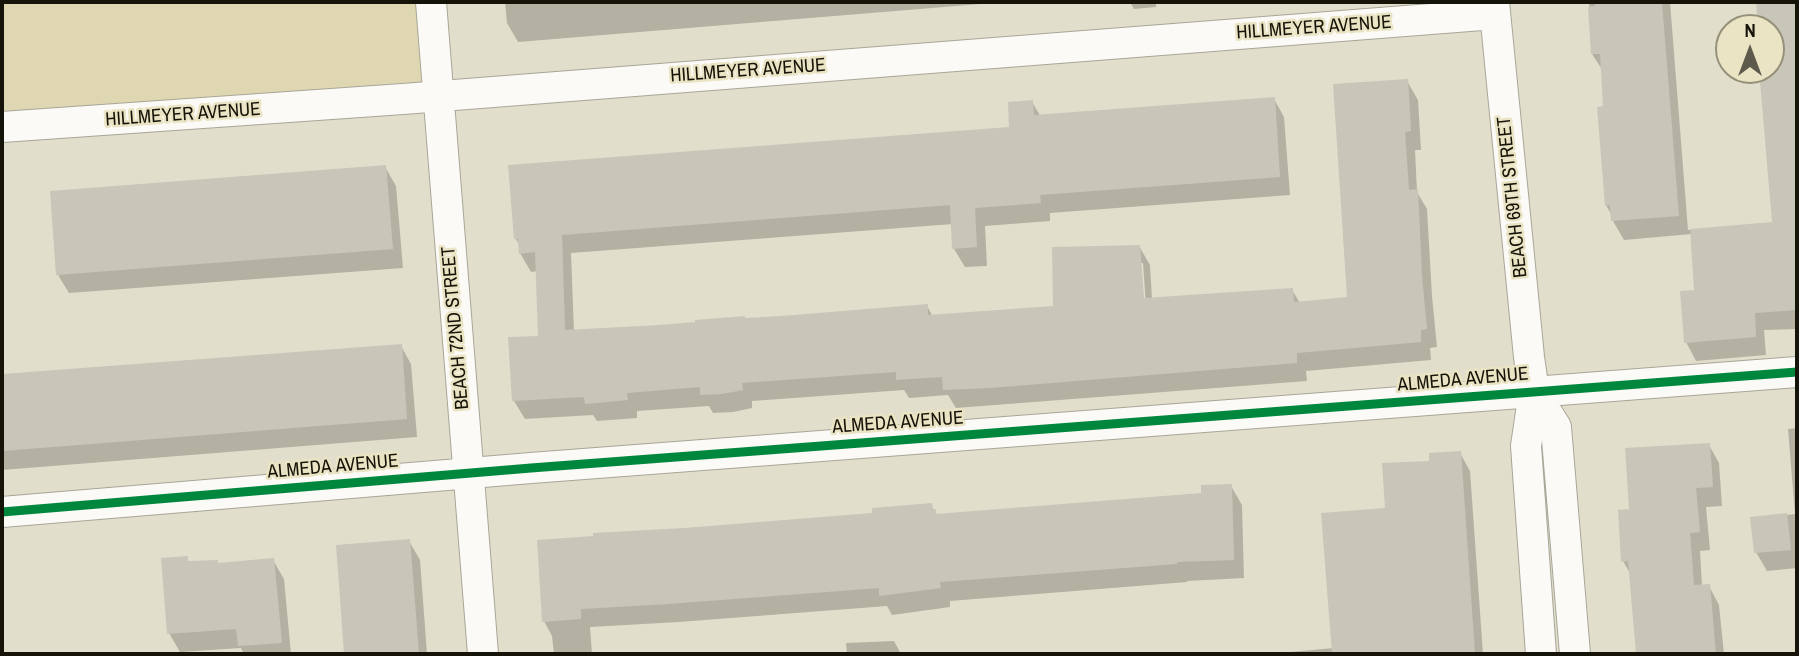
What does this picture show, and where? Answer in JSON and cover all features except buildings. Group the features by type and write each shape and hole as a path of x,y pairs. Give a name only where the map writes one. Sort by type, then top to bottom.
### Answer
{"street":[{"name":"BEACH 72ND STREET","path":"431,2 483,654"},
{"name":"HILLMEYER AVENUE","path":"2,127 437,96 1495,8"},
{"name":"BEACH 69TH STREET","path":"1495,8 1534,392 1526,446 1541,654"},
{"name":"ALMEDA AVENUE","path":"2,512 1797,372"},
{"name":"BEACH 69TH STREET","path":"1534,392 1556,427 1575,654"}],"shaded area":[{"path":"2,2 431,2 437,96 2,127"}],"cycle path":[{"path":"2,512 531,468 1797,372"}]}
